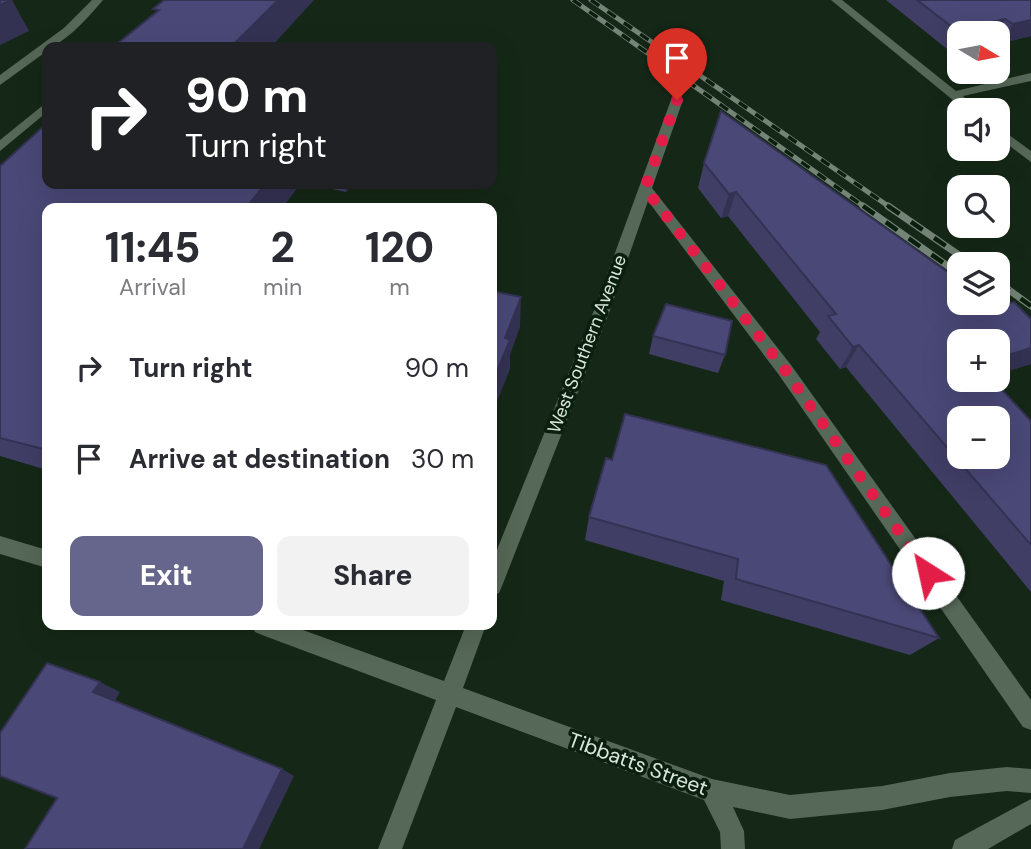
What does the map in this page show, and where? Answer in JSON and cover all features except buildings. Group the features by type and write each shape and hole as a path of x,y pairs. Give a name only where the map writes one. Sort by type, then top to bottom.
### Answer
{"street":[{"path":"55,42 98,0"},
{"path":"836,0 958,98"},
{"path":"0,81 42,54"},
{"path":"953,94 1031,77"},
{"name":"West Southern Avenue","path":"497,573 601,313 677,100"},
{"path":"0,147 42,110"},
{"path":"1010,141 1031,158"},
{"path":"645,188 785,370 1031,719"},
{"path":"0,545 42,558"},
{"name":"Tibbatts Street","path":"275,630 712,791 790,807 883,798 950,785 1007,779 1031,781"},
{"path":"390,849 475,630"},
{"path":"712,791 732,831 733,849"},
{"path":"964,849 1031,810"}],"railway":[{"path":"573,0 866,208"},
{"path":"591,0 891,208"},
{"path":"863,206 947,266"},
{"path":"888,206 955,252"},
{"path":"1010,291 1031,306"},
{"path":"1010,310 1031,325"}],"route":[{"path":"677,100 645,188 785,370 928,573"}]}
